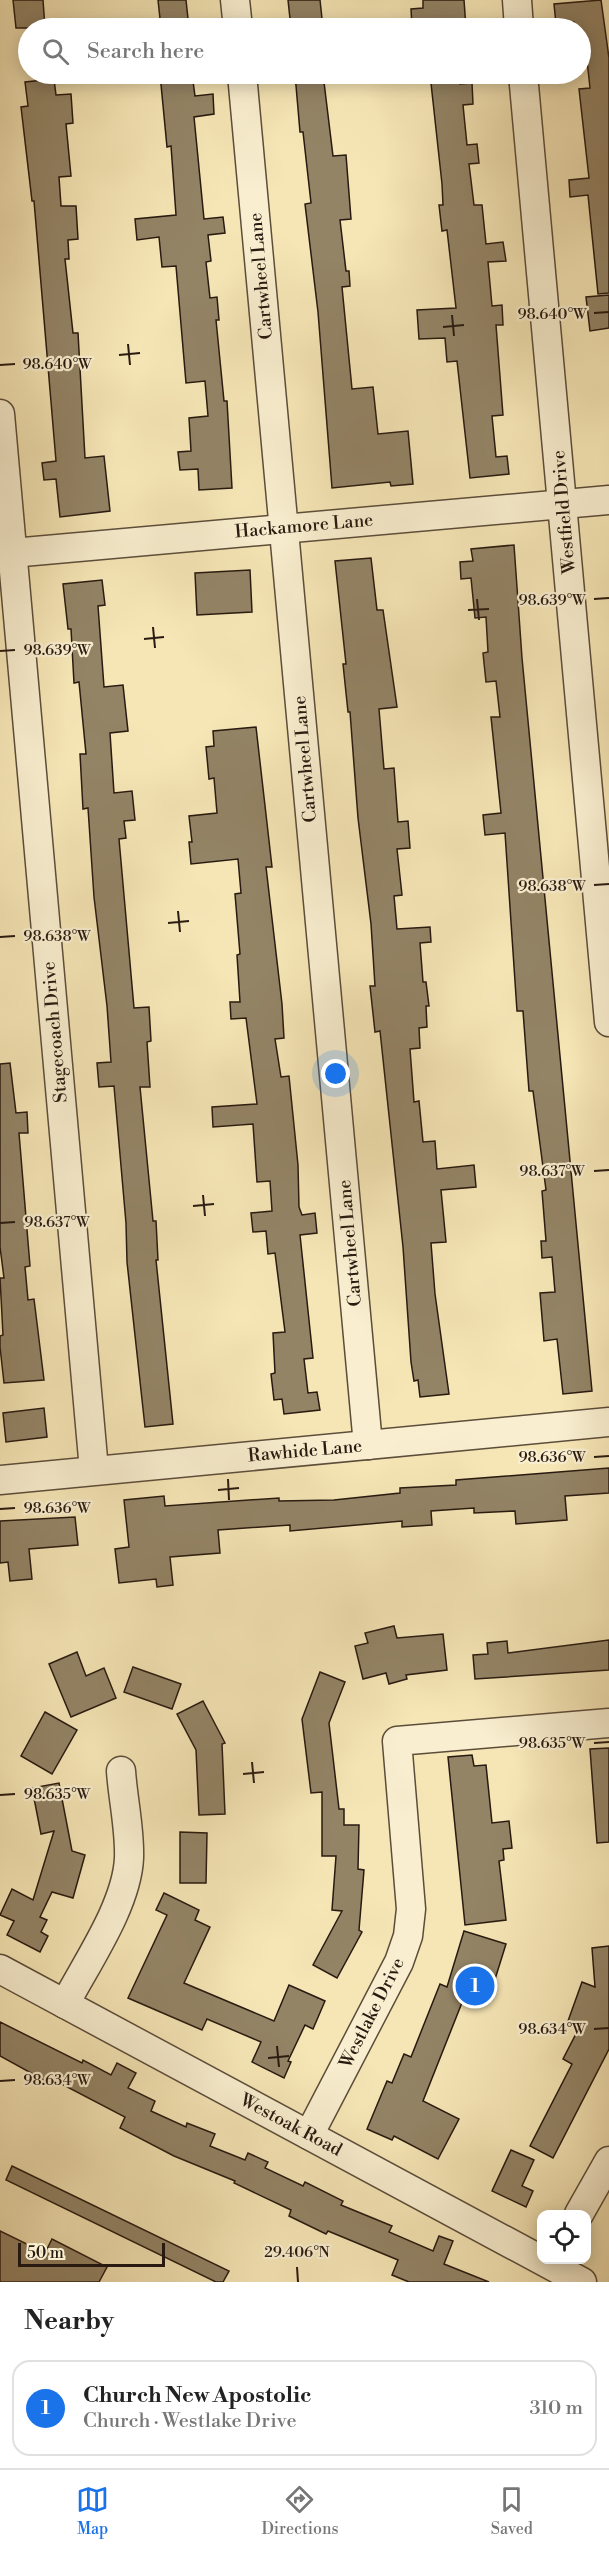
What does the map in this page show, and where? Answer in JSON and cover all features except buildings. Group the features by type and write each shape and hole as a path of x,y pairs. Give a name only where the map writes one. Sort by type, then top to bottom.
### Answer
{"street":[{"path":"235,0 236,18"},
{"path":"517,0 518,18"},
{"name":"Cartwheel Lane","path":"243,84 368,1445"},
{"name":"Westfield Drive","path":"525,84 609,1022"},
{"name":"Stagecoach Drive","path":"0,414 6,554 94,1470"},
{"name":"Hackamore Lane","path":"6,554 609,500"},
{"name":"Rawhide Lane","path":"0,1479 609,1422"},
{"name":"Westlake Drive","path":"309,2134 399,1962 408,1936 411,1909 397,1741 609,1723"},
{"path":"64,2004 113,1912 124,1886 129,1858 121,1771"},
{"name":"Westoak Road","path":"0,1969 309,2134 549,2269 582,2282"},
{"path":"581,2210 609,2161"}],"place":[{"name":"Church New Apostolic","path":"475,1986"}]}
